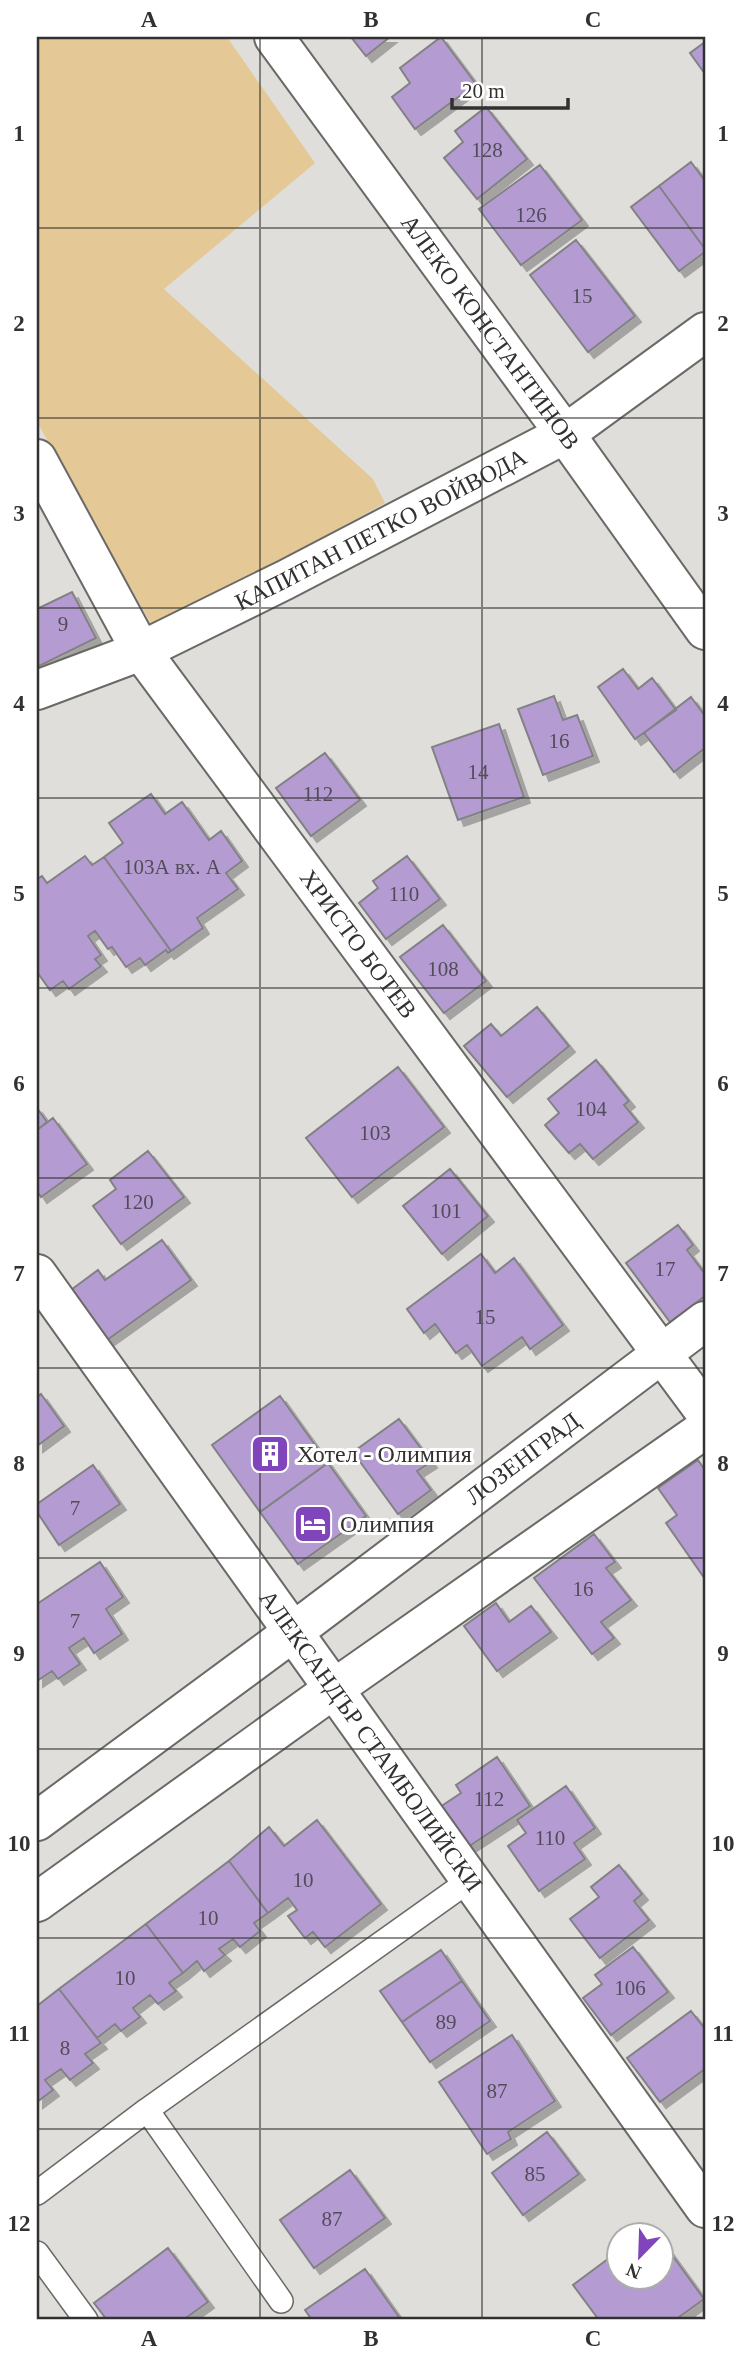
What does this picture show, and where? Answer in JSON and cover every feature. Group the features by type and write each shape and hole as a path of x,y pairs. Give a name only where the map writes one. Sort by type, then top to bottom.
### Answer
{"street":[{"name":"АЛЕКО КОНСТАНТИНОВ","path":"275,37 705,630"},
{"name":"КАПИТАН ПЕТКО ВОЙВОДА","path":"37,690 141,651 285,580 565,434 705,332"},
{"name":"ХРИСТО БОТЕВ","path":"37,459 141,651 705,1412"},
{"name":"АЛЕКСАНДЪР СТАМБОЛИЙСКИ","path":"37,1274 705,2208"},
{"name":"ЛОЗЕНГРАД","path":"37,1821 705,1321"},
{"path":"37,1902 335,1688 705,1429"}],"lane":[{"path":"37,2193 147,2110 470,1881"},
{"path":"147,2110 281,2301"},
{"path":"37,2253 86,2320"}],"shaded area":[{"path":"227,37 315,163 164,289 373,479 385,503 154,629 37,422 37,39"}],"building":[{"path":"351,37 390,37 366,56"},
{"path":"441,37 476,84 415,129 392,97 410,83 400,68"},
{"path":"705,42 705,74 690,53"},
{"path":"486,107 527,159 477,199 444,158 463,142 455,131"},
{"path":"691,162 705,181 705,249 659,186"},
{"path":"540,165 582,220 521,265 479,209"},
{"path":"659,186 705,249 705,252 679,271 631,207"},
{"path":"576,240 635,316 588,352 530,275"},
{"path":"72,592 96,638 37,667 37,609"},
{"path":"623,669 638,689 652,678 676,710 635,739 598,687"},
{"path":"554,696 563,720 577,715 593,756 543,775 518,709"},
{"path":"691,697 705,716 705,748 674,772 644,733"},
{"path":"499,724 524,797 458,820 432,747"},
{"path":"325,753 360,800 311,836 276,788"},
{"path":"151,794 165,814 182,802 209,840 221,831 242,861 226,873 238,889 197,918 203,928 171,951 104,857 123,843 109,823"},
{"path":"85,856 92,865 104,857 171,951 168,953 166,950 145,965 140,958 126,967 112,947 108,949 95,931 88,936 101,955 95,959 101,966 69,989 63,981 50,990 37,972 37,879 42,876 47,883"},
{"path":"407,856 440,899 386,939 359,903 378,888 373,881"},
{"path":"443,925 486,981 444,1013 400,957"},
{"path":"537,1007 569,1046 507,1097 464,1046 491,1024 501,1036"},
{"path":"596,1060 629,1101 624,1105 638,1122 593,1159 580,1144 569,1153 545,1125 559,1113 548,1099"},
{"path":"398,1067 444,1127 352,1197 306,1138"},
{"path":"37,1108 47,1122 37,1130"},
{"path":"53,1118 87,1164 41,1197 37,1191 37,1130"},
{"path":"148,1151 184,1197 121,1244 93,1206 116,1189 110,1180"},
{"path":"450,1169 488,1216 442,1254 403,1206"},
{"path":"678,1225 693,1245 687,1250 705,1274 705,1296 670,1322 626,1263"},
{"path":"162,1240 191,1280 107,1340 71,1290 98,1270 105,1280"},
{"path":"481,1254 495,1273 514,1258 563,1325 530,1349 522,1337 482,1366 467,1345 456,1353 435,1324 424,1333 407,1309"},
{"path":"41,1394 64,1426 37,1446 37,1397"},
{"name":"Хотел - Олимпия","path":"280,1396 328,1463 260,1512 212,1445"},
{"path":"399,1419 431,1462 417,1471 431,1490 398,1514 353,1452"},
{"path":"698,1460 705,1470 705,1579 666,1523 677,1515 658,1488"},
{"path":"328,1463 366,1516 298,1564 260,1512"},
{"path":"93,1465 120,1504 59,1545 37,1512 37,1504"},
{"path":"594,1534 615,1562 606,1568 631,1600 601,1622 614,1638 592,1654 534,1578"},
{"path":"100,1562 123,1597 106,1609 122,1634 94,1653 84,1638 69,1648 80,1664 58,1679 52,1671 37,1681 37,1604"},
{"path":"496,1603 509,1622 531,1606 551,1632 497,1671 464,1626"},
{"path":"497,1757 530,1806 468,1847 440,1807 461,1793 456,1785"},
{"path":"566,1786 595,1828 574,1843 585,1859 539,1891 508,1846 526,1833 517,1820"},
{"path":"317,1820 381,1904 325,1947 313,1932 305,1938 288,1916 297,1910 288,1898 268,1913 229,1861 269,1827 284,1846"},
{"path":"229,1861 268,1913 254,1923 260,1931 240,1947 233,1939 219,1949 225,1955 204,1971 197,1961 183,1973 146,1924"},
{"path":"619,1865 642,1894 634,1901 649,1920 600,1958 570,1919 599,1897 591,1887"},
{"path":"146,1924 183,1973 169,1983 176,1991 158,2004 150,1995 133,2008 140,2017 121,2031 115,2024 97,2038 59,1989"},
{"path":"633,1947 668,1992 611,2035 583,1998 602,1984 595,1975"},
{"path":"441,1950 462,1981 402,2022 380,1991"},
{"path":"462,1981 490,2021 430,2062 402,2022"},
{"path":"59,1989 101,2043 85,2054 93,2063 70,2080 61,2069 45,2080 53,2090 37,2102 37,2006"},
{"path":"691,2011 705,2029 705,2069 660,2102 627,2058"},
{"path":"512,2035 555,2101 508,2132 511,2139 487,2154 439,2082"},
{"path":"547,2132 579,2174 523,2215 492,2173"},
{"path":"350,2170 385,2218 314,2268 280,2220"},
{"path":"168,2248 208,2302 183,2320 107,2320 94,2303"},
{"path":"606,2260 606,2290 676,2290 676,2260 704,2299 675,2320 599,2320 573,2285"},
{"path":"365,2269 399,2317 395,2320 312,2320 305,2310"}],"place":[{"name":"Хотел - Олимпия","path":"270,1454"},
{"name":"Олимпия","path":"313,1524"}]}
